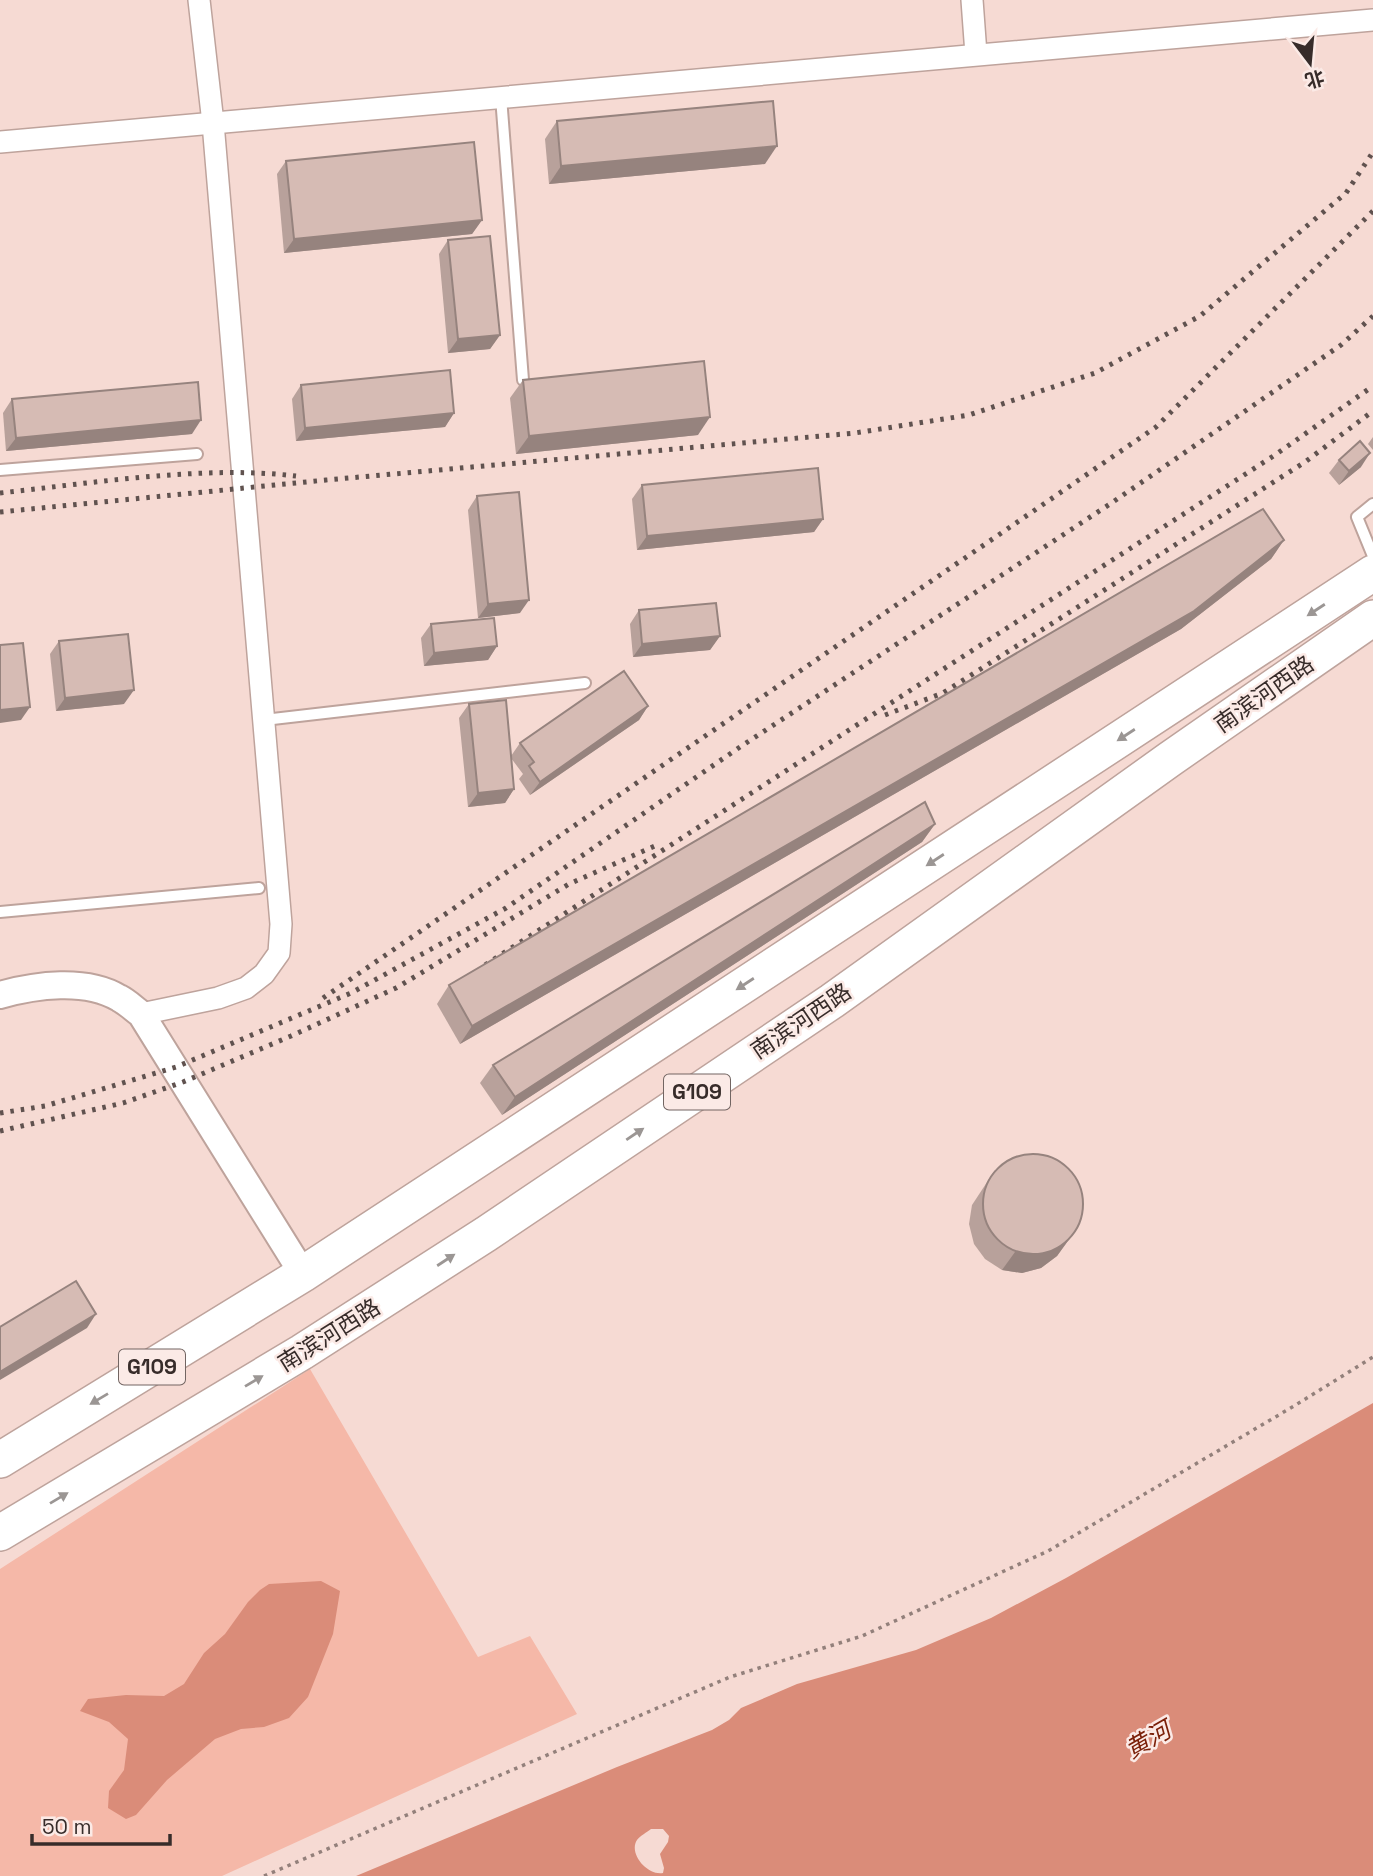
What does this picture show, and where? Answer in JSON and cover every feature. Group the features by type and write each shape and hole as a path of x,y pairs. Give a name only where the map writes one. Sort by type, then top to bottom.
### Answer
{"highway":[{"name":"南滨河西路","path":"303,1274 1373,573"},
{"name":"南滨河西路","path":"0,1533 302,1352 486,1234 832,1001 1170,759 1373,618"},
{"name":"G109","path":"0,1460 303,1274"}],"street":[{"path":"141,1014 218,998 246,988 264,974 279,953 281,924 213,123 200,0"},
{"path":"972,0 976,54"},
{"path":"0,142 1373,20"},
{"path":"0,995 32,988 82,986 117,996 141,1014 303,1274"}],"lane":[{"path":"501,97 523,380"},
{"path":"0,470 197,454"},
{"path":"1373,504 1357,517 1373,556"},
{"path":"264,720 585,683"},
{"path":"0,912 259,888"}],"path":[{"path":"264,1876 730,1677 862,1636 1048,1551 1373,1357"}],"shaded area":[{"path":"310,1369 478,1657 530,1636 577,1714 222,1876 0,1876 0,1569"}],"water":[{"name":"黄河","path":"1373,1403 1373,1876 356,1876 712,1730 729,1720 741,1708 797,1684 916,1650 991,1618","holes":["651,1829 663,1829 669,1836 660,1854 663,1873 657,1873 641,1863 635,1846 638,1839"]},
{"path":"321,1581 340,1591 333,1634 308,1697 289,1718 264,1727 241,1729 215,1739 167,1780 136,1815 126,1819 108,1808 109,1791 124,1770 128,1739 109,1722 80,1711 88,1699 126,1695 164,1696 184,1684 204,1653 225,1634 260,1590 269,1584"}],"building":[{"path":"773,101 777,146 561,166 557,121"},
{"path":"474,142 482,220 294,239 286,161"},
{"path":"490,236 500,335 458,339 448,240"},
{"path":"704,361 710,417 529,436 523,380"},
{"path":"450,370 454,413 305,428 301,385"},
{"path":"198,382 201,420 16,438 12,399"},
{"path":"1360,441 1370,453 1349,471 1339,460"},
{"path":"818,468 823,519 647,536 642,485"},
{"path":"519,492 529,600 488,604 477,496"},
{"path":"1263,509 1284,540 1194,611 472,1026 449,985"},
{"path":"716,603 720,636 642,644 639,610"},
{"path":"494,618 497,646 434,653 431,624"},
{"path":"128,634 134,690 65,698 59,641"},
{"path":"23,643 30,707 0,710 0,645"},
{"path":"624,671 648,706 540,782 529,766 534,762 520,743"},
{"path":"506,700 514,789 478,793 469,704"},
{"path":"925,802 935,824 515,1097 493,1065"},
{"path":"1033,1154 1052,1158 1069,1168 1079,1185 1083,1204 1079,1223 1069,1240 1052,1250 1033,1254 1014,1250 997,1240 987,1223 983,1204 987,1185 997,1168 1014,1158"},
{"path":"76,1281 96,1314 0,1372 0,1327"}],"railway":[{"path":"0,512 855,433 969,415 1095,373 1200,316 1346,193 1373,152"},
{"path":"323,998 1156,427 1373,211"},
{"path":"0,1113 45,1106 176,1067 351,993 506,908 740,747 1110,504 1341,345 1373,316"},
{"path":"485,965 1275,455 1373,386"},
{"path":"885,715 943,693 1305,462 1373,411"},
{"path":"0,493 186,474 260,473 296,476"},
{"path":"0,1131 123,1103 183,1082 291,1036 396,988 569,884 657,845"}]}
